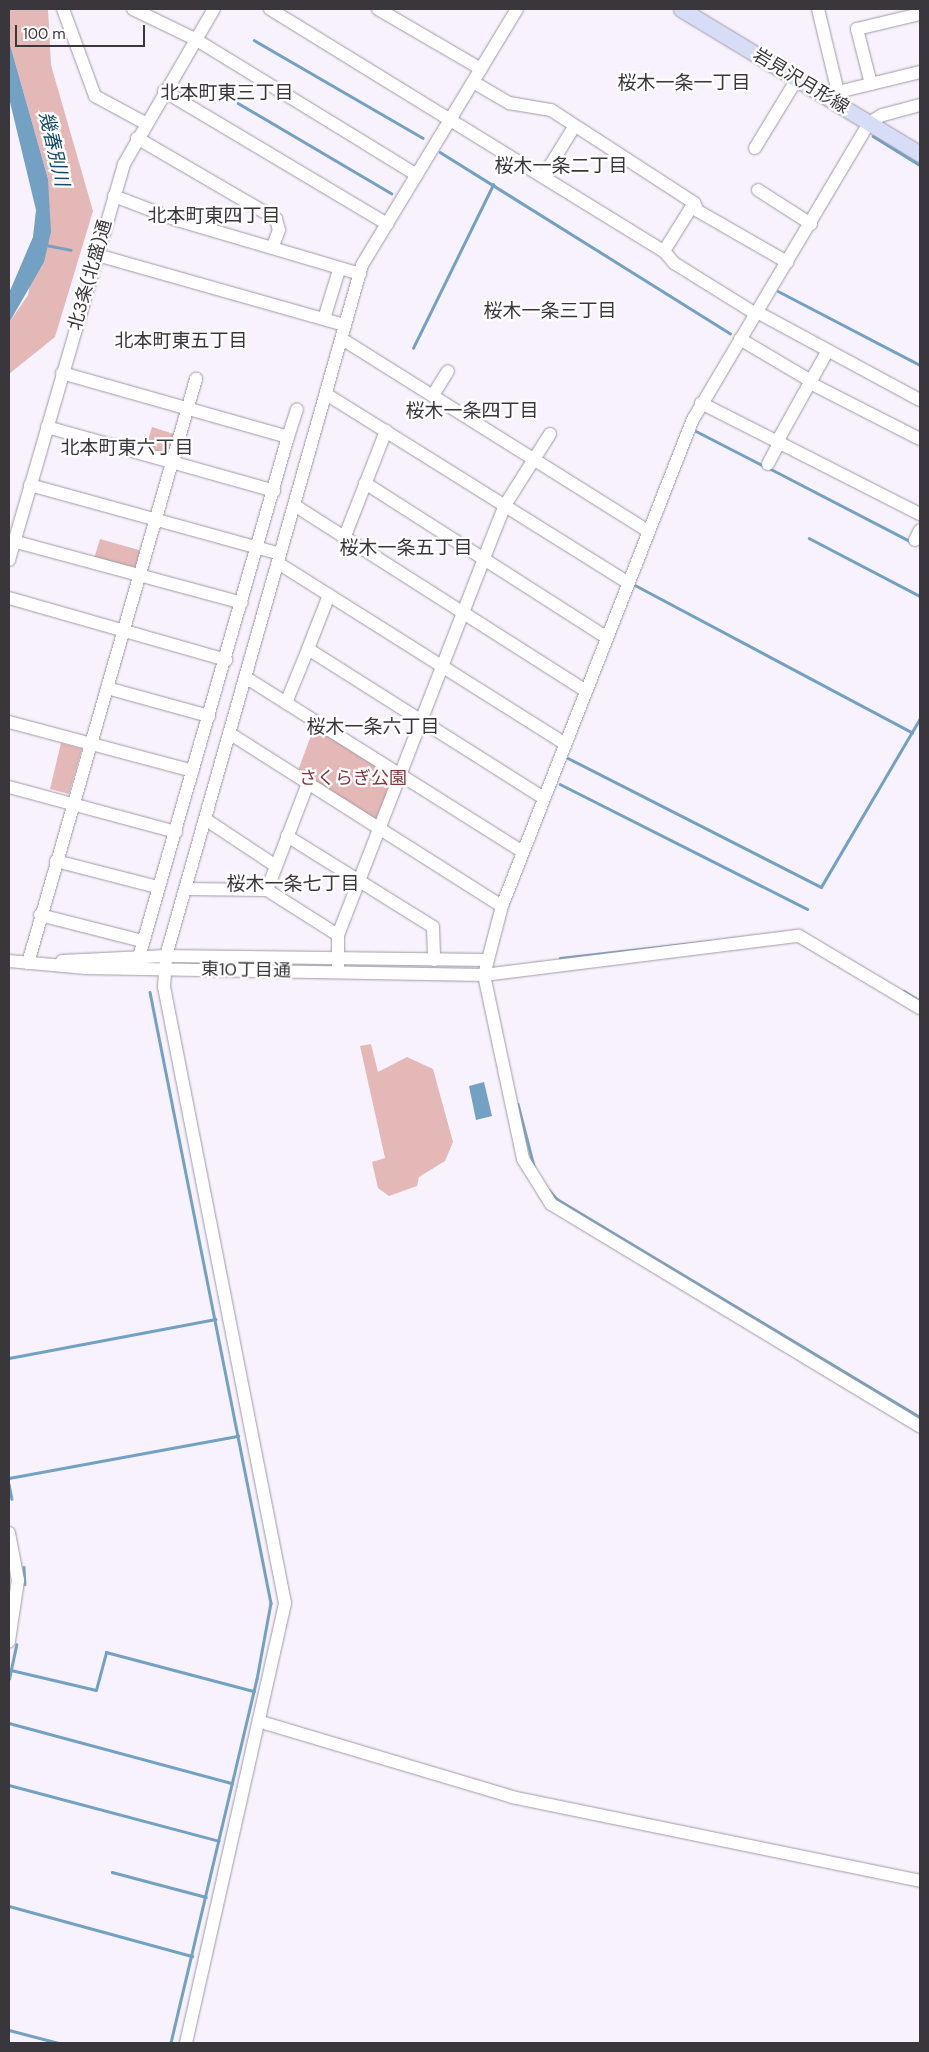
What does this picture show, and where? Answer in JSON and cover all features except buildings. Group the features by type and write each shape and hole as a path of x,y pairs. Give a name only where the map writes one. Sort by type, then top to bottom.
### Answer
{"main road":[{"name":"岩見沢月形線","path":"681,9 797,79 834,95 869,123 920,154"}],"street":[{"path":"63,9 96,96 145,123"},
{"path":"133,9 195,39 417,175"},
{"name":"北3条(北盛)通","path":"9,560 11,541 30,485 114,196 137,138 145,123 214,9"},
{"path":"270,9 664,251 674,264 756,313 920,400"},
{"path":"378,9 481,69"},
{"path":"186,2043 261,1722 285,1603 164,987 166,956 360,274 387,224 516,9"},
{"path":"818,9 834,95 920,72"},
{"path":"871,84 857,28 913,13"},
{"path":"755,148 797,79"},
{"path":"473,82 509,103 551,110 574,127 694,203 698,211 787,262"},
{"path":"164,91 387,224"},
{"path":"920,105 882,115 869,123 812,224 701,404 647,530 502,906 485,960 484,975 523,1159 551,1204 920,1427"},
{"path":"543,177 574,127"},
{"path":"137,138 276,218 279,230 272,248"},
{"path":"758,190 812,224"},
{"path":"114,196 339,270 360,274"},
{"path":"664,251 694,203"},
{"path":"96,255 345,325"},
{"path":"324,319 339,270"},
{"path":"342,339 433,394 647,530"},
{"path":"740,339 811,382 920,439"},
{"path":"768,464 827,352"},
{"path":"433,394 448,371"},
{"path":"62,373 288,438"},
{"path":"196,379 157,519 40,915 34,964 166,956 338,965 434,960 485,960"},
{"path":"326,394 627,582"},
{"path":"701,404 779,440 920,514"},
{"path":"139,957 142,941 176,832 288,438 298,409"},
{"path":"47,427 274,491"},
{"path":"345,536 364,483 386,431"},
{"path":"338,965 338,936 505,505 550,434"},
{"path":"364,483 606,637"},
{"path":"30,485 258,548 279,558 329,596 565,744"},
{"path":"294,504 586,691"},
{"path":"11,541 242,602"},
{"path":"286,703 329,596"},
{"path":"9,598 226,660"},
{"path":"308,649 544,798"},
{"path":"246,677 523,852"},
{"path":"107,688 209,716"},
{"path":"9,722 193,771"},
{"path":"230,733 502,906"},
{"path":"267,890 308,783"},
{"path":"9,787 176,832"},
{"path":"205,819 276,866"},
{"path":"287,836 358,884 433,927 434,960"},
{"path":"56,861 158,887"},
{"path":"186,889 267,890 338,936"},
{"path":"40,915 142,941"},
{"name":"東10丁目通","path":"9,961 34,964 164,969 338,965 484,975 799,936 920,1008"},
{"path":"9,1533 18,1580 9,1641"},
{"path":"261,1722 512,1797 920,1882"}],"green space":[{"path":"9,9 48,9 51,65 93,211 55,337 9,374 9,323 28,295 48,179 9,41"},
{"path":"152,427 180,436 172,462 144,454"},
{"path":"100,539 146,552 140,575 93,562"},
{"name":"さくらぎ公園","path":"316,722 401,775 381,829 296,776"},
{"path":"61,743 82,749 69,794 50,789"},
{"path":"371,1044 378,1072 407,1057 433,1069 453,1142 445,1161 419,1177 417,1186 389,1196 378,1188 372,1162 385,1158 360,1046"}],"water":[{"path":"9,41 48,179 51,232 44,262 9,323 9,293 33,237 36,210 9,98"},
{"path":"484,1082 492,1116 476,1120 469,1086"}],"waterway":[{"path":"254,40 423,138"},
{"path":"238,103 391,193"},
{"path":"873,136 920,165"},
{"path":"440,152 730,333"},
{"path":"413,348 493,185"},
{"path":"46,245 71,250"},
{"path":"778,291 920,365"},
{"path":"696,431 764,466"},
{"path":"769,468 910,541"},
{"path":"809,538 920,596"},
{"path":"635,585 912,732"},
{"path":"568,758 821,887 920,718"},
{"path":"560,784 807,909"},
{"path":"560,958 799,931"},
{"path":"904,991 920,1001"},
{"path":"150,992 271,1603 257,1679 171,2043"},
{"path":"518,1104 534,1166"},
{"path":"549,1190 557,1199 920,1417"},
{"path":"9,1358 215,1319"},
{"path":"9,1478 238,1436"},
{"path":"9,1484 12,1499"},
{"path":"24,1567 25,1584"},
{"path":"9,1679 16,1645"},
{"path":"11,1670 96,1690 106,1652 254,1691"},
{"path":"9,1723 232,1783"},
{"path":"9,1785 219,1841"},
{"path":"112,1872 206,1897"},
{"path":"9,1906 192,1956"},
{"path":"9,2030 59,2043"}],"district":[{"name":"桜木一条一丁目","path":"684,83"},
{"name":"北本町東三丁目","path":"227,93"},
{"name":"桜木一条二丁目","path":"561,166"},
{"name":"北本町東四丁目","path":"214,216"},
{"name":"桜木一条三丁目","path":"550,311"},
{"name":"北本町東五丁目","path":"181,341"},
{"name":"桜木一条四丁目","path":"472,411"},
{"name":"北本町東六丁目","path":"127,448"},
{"name":"桜木一条五丁目","path":"406,548"},
{"name":"桜木一条六丁目","path":"373,727"},
{"name":"桜木一条七丁目","path":"293,884"}],"water label":[{"name":"幾春別川","path":"54,149"}]}
